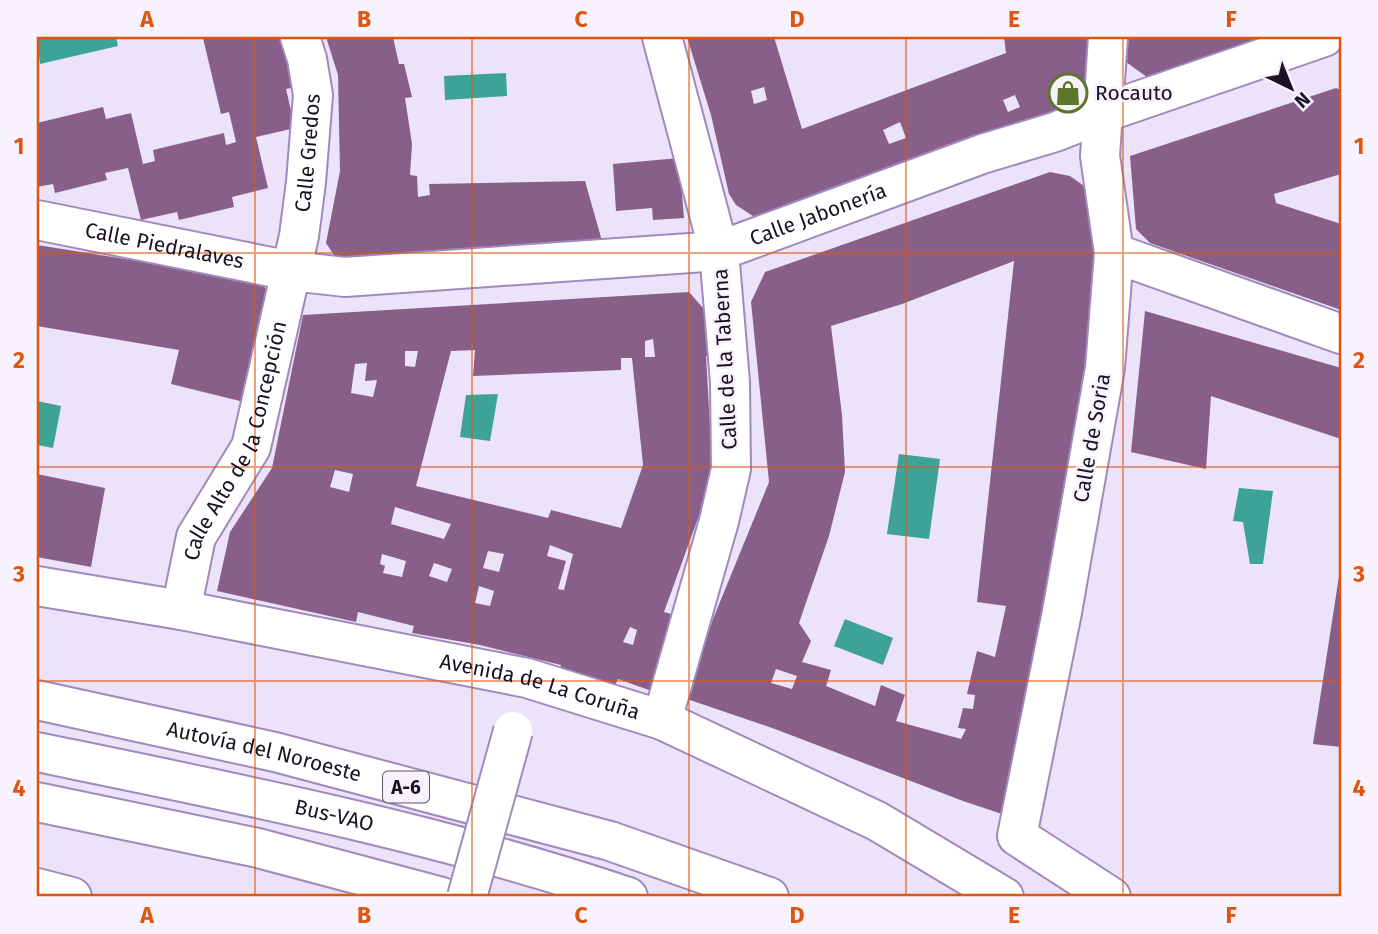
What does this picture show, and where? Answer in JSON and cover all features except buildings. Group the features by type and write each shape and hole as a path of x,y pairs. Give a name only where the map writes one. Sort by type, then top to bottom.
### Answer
{"main road":[{"name":"Calle Gredos","path":"291,271 306,182 313,94 300,37"},
{"name":"Calle de la Taberna","path":"662,37 719,251 730,382 731,468 719,521 662,720"},
{"name":"Calle de Soria","path":"1108,37 1100,156 1114,253 1102,381 1062,612 1017,836 1111,897"},
{"name":"Calle Jabonería","path":"291,271 345,277 719,251 982,155 1324,37"},
{"name":"Calle Piedralaves","path":"37,220 291,271"},
{"path":"1114,253 1341,334"},
{"name":"Calle Alto de la Concepción","path":"181,610 196,537 251,447 291,271"},
{"name":"Avenida de La Coruña","path":"37,586 181,610 527,678 662,720 877,821 1004,897"},
{"path":"467,897 527,678"},
{"name":"Autovía del Noroeste","path":"37,700 275,752 610,841 769,897"},
{"name":"Bus-VAO","path":"37,752 368,822 628,897"},
{"path":"37,802 258,848 442,897"},
{"path":"37,888 72,897"}],"shaded area":[{"path":"37,37 116,37 118,46 40,64"},
{"path":"506,73 507,96 445,100 444,76"},
{"path":"498,394 490,441 460,437 466,395"},
{"path":"37,401 61,406 53,448 37,445"},
{"path":"899,454 940,459 929,539 887,534"},
{"path":"1239,488 1273,491 1263,564 1250,564 1243,522 1233,521"},
{"path":"845,619 893,638 883,665 834,646"}],"place":[{"name":"Rocauto","path":"1068,93"}]}
